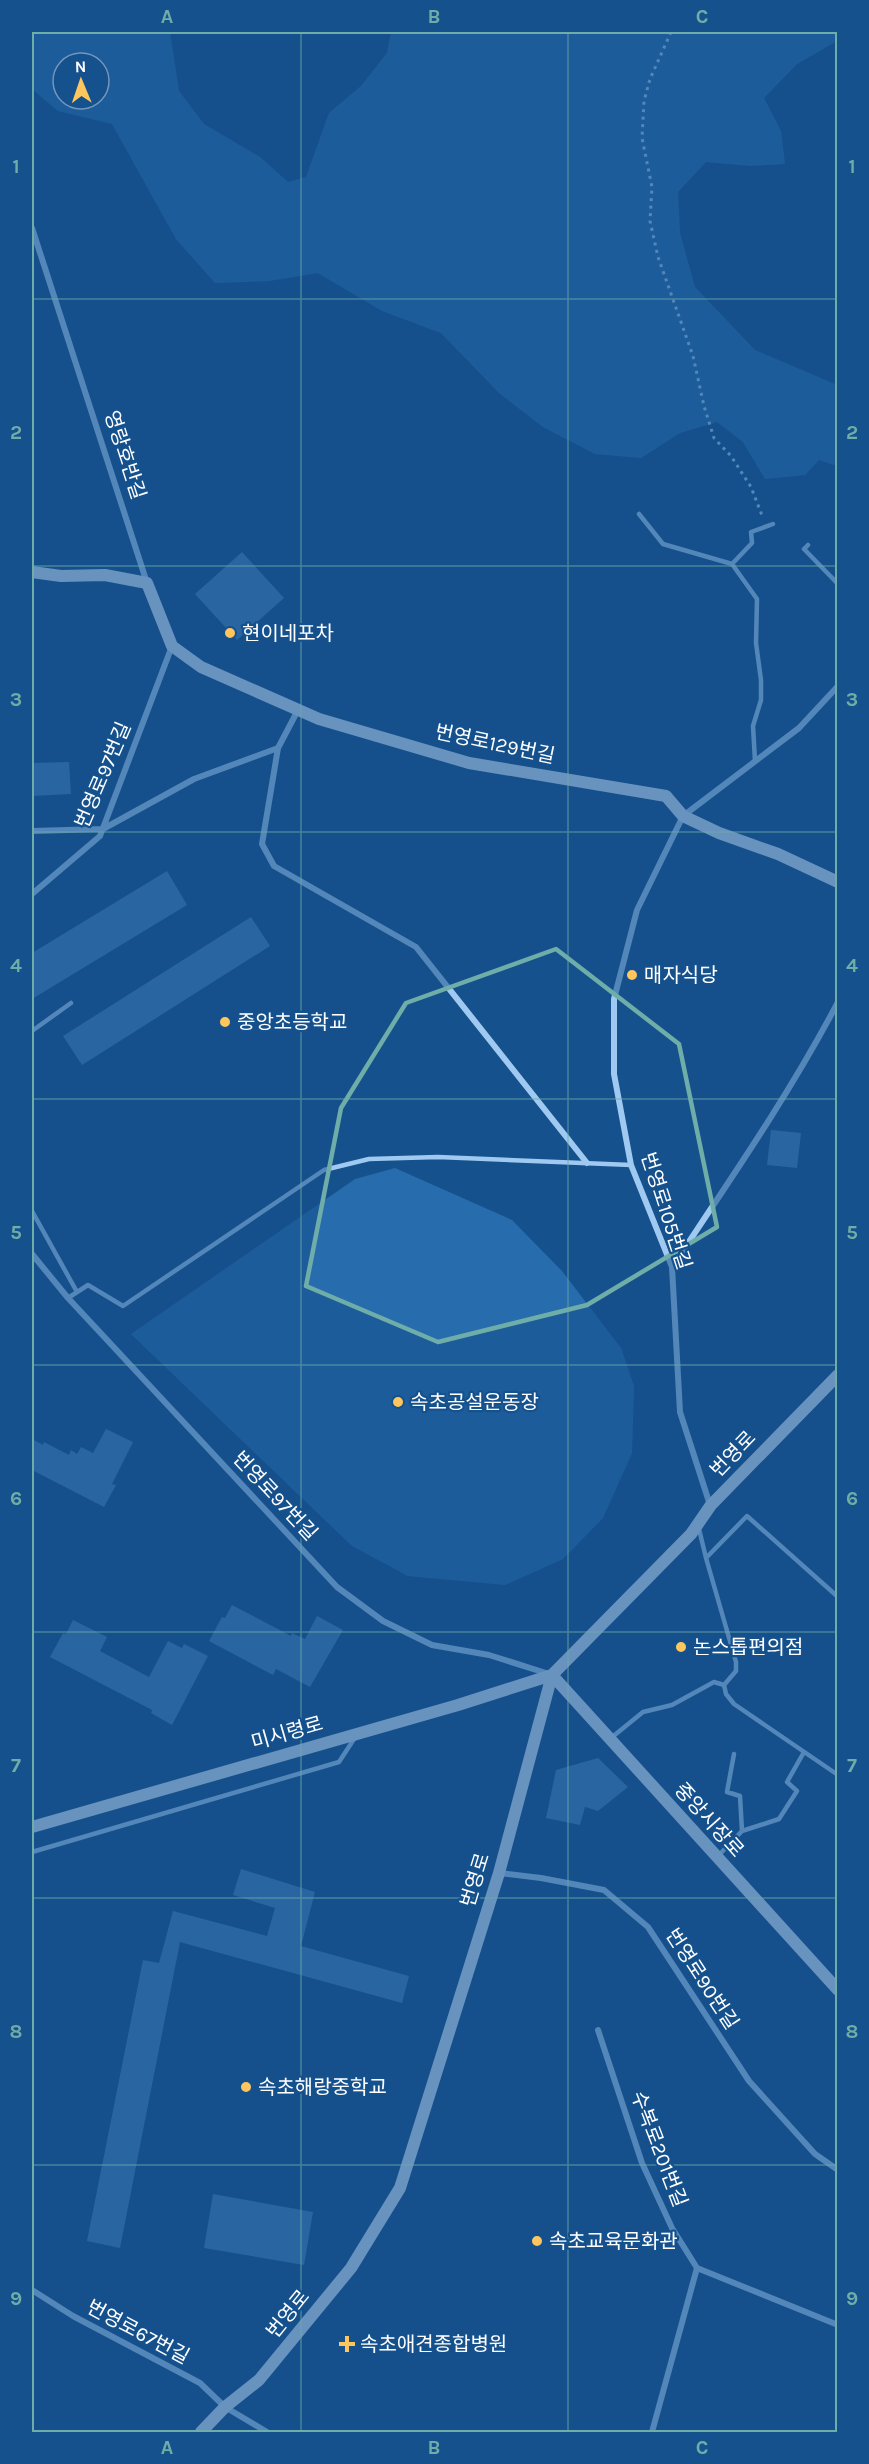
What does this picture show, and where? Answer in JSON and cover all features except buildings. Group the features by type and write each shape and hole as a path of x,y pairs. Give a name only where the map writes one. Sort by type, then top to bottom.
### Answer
{"street":[{"name":"영랑호반길","path":"32,228 147,583"},
{"path":"32,572 61,576 105,575 147,583 172,646"},
{"name":"번영로129번길","path":"172,646 201,667 320,719 469,763 666,796 683,816 719,833 778,854 837,882"},
{"name":"번영로97번길","path":"32,894 100,836 172,646"},
{"name":"번영로105번길","path":"711,1505 680,1412 672,1267 630,1165 614,1074 614,999 637,910 683,816 799,728 837,686"},
{"path":"299,710 278,748 262,844 274,866 416,947 587,1163"},
{"path":"32,831 103,829 194,779 278,748"},
{"path":"672,1267 761,1134 813,1048 837,1002"},
{"name":"번영로97번길","path":"32,1254 68,1298 338,1587 383,1621 432,1645 489,1655 552,1675"},
{"name":"번영로","path":"201,2433 225,2407 259,2380 351,2268 400,2188 499,1873 552,1675 683,1543 711,1505 837,1374"},
{"name":"미시령로","path":"32,1827 552,1675"},
{"name":"중앙시장로","path":"552,1675 837,1990"},
{"name":"번영로90번길","path":"499,1873 604,1890 648,1927 749,2081 815,2154 837,2170"},
{"name":"수복로201번길","path":"598,2030 642,2163 672,2228 697,2268"},
{"path":"652,2433 697,2268 837,2325"},
{"name":"번영로67번길","path":"32,2290 73,2316 200,2384 225,2407 267,2433"}],"lane":[{"path":"639,514 663,544 732,564 757,599 756,643 761,700 753,726 755,761"},
{"path":"732,564 752,543 751,532 773,524"},
{"path":"808,545 804,549 837,584"},
{"path":"32,1031 71,1003"},
{"path":"68,1298 88,1285 123,1306 324,1170 369,1159 438,1157 630,1165"},
{"path":"32,1211 77,1292"},
{"path":"706,1558 747,1516 837,1597"},
{"path":"698,1525 736,1662 736,1671 724,1685"},
{"path":"609,1739 643,1712 672,1705 714,1682 724,1685"},
{"path":"724,1685 726,1694 734,1704 837,1775"},
{"path":"32,1852 339,1762 358,1733"},
{"path":"716,1858 742,1831 779,1820 797,1791 787,1782 804,1752"},
{"path":"734,1754 727,1792 740,1796 742,1831"}],"path":[{"path":"671,32 650,79 644,101 642,138 652,187 650,221 658,257 693,356 714,438 731,456 751,487 766,526"}],"highlighted area":[{"path":"556,949 679,1044 717,1227 587,1305 438,1342 306,1286 341,1108 406,1003"}],"shaded area":[{"path":"32,32 170,32 179,91 204,124 260,157 288,182 306,177 329,113 361,86 387,53 391,32 837,32 837,41 797,64 764,98 781,131 785,164 751,166 706,162 678,192 680,233 695,287 755,350 837,385 837,466 819,460 805,475 765,479 743,442 717,422 680,433 641,458 595,454 543,427 499,393 441,333 382,311 318,273 269,281 215,283 176,239 112,124 58,111 111,111 111,51 51,51 51,105 32,89"},
{"path":"395,1168 512,1220 562,1271 621,1348 634,1386 632,1453 603,1518 563,1559 505,1585 408,1576 352,1546 131,1334 355,1179"}],"place":[{"name":"현이네포차","path":"230,633"},
{"name":"매자식당","path":"632,975"},
{"name":"중앙초등학교","path":"225,1022"},
{"name":"속초공설운동장","path":"398,1402"},
{"name":"논스톱편의점","path":"681,1647"},
{"name":"속초해랑중학교","path":"246,2087"},
{"name":"속초교육문화관","path":"537,2241"},
{"name":"속초애견종합병원","path":"347,2344"}]}
